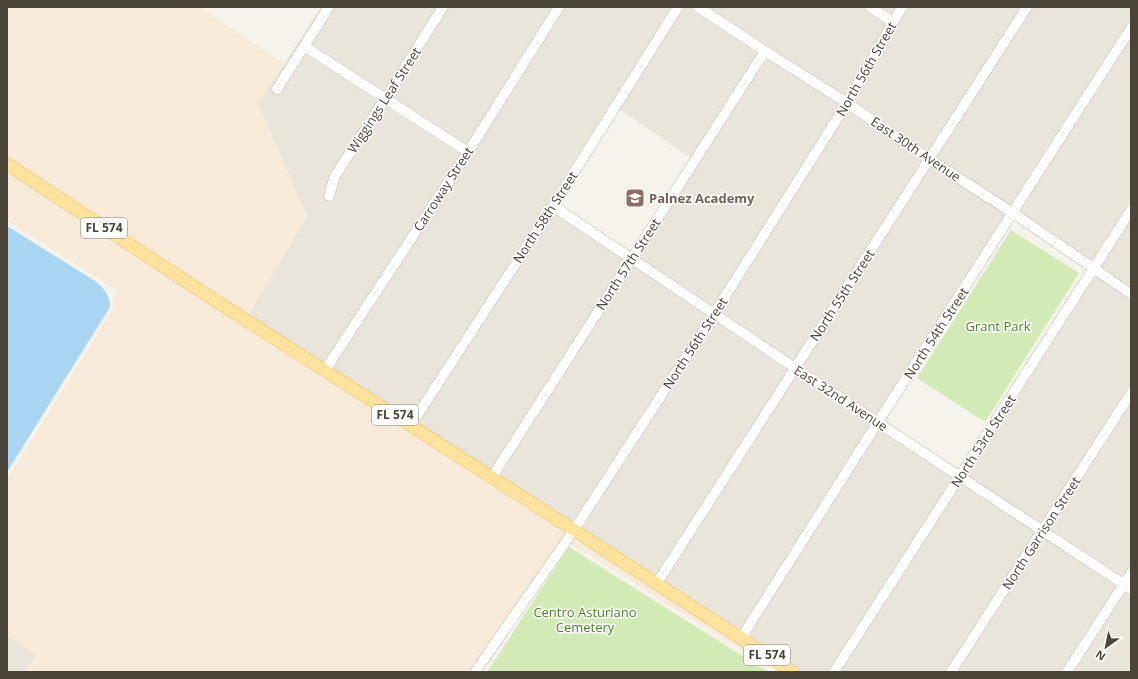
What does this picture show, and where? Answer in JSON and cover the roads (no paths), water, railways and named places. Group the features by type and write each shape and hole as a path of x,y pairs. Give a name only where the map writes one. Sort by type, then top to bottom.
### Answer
{"main road":[{"name":"FL 574","path":"7,164 793,672"}],"street":[{"path":"277,88 329,7"},
{"name":"Wiggings Leaf Street","path":"329,196 335,176 443,7"},
{"name":"Carroway Street","path":"325,370 468,152 559,7"},
{"name":"North 58th Street","path":"411,425 553,206 678,7"},
{"name":"East 30th Avenue","path":"698,7 764,51 847,103 929,159 1013,213 1131,294"},
{"path":"870,7 893,22"},
{"name":"North 56th Street","path":"474,672 574,530 714,314 847,103 902,7"},
{"name":"North 55th Street","path":"657,583 1027,7"},
{"name":"North 54th Street","path":"741,638 1131,28"},
{"path":"304,46 468,152"},
{"name":"North 57th Street","path":"492,477 764,51"},
{"name":"East 32nd Avenue","path":"553,206 1127,587"},
{"name":"North 53rd Street","path":"834,672 1131,210"},
{"name":"North Garrison Street","path":"951,672 1131,393"},
{"path":"1067,672 1127,587 1131,573"}],"water":[{"path":"7,226 95,281 106,292 110,302 110,307 7,472"}],"place":[{"name":"Palnez Academy","path":"635,198"}],"park label":[{"name":"Grant Park","path":"998,326"},
{"name":"Centro Asturiano Cemetery","path":"585,620"}]}
